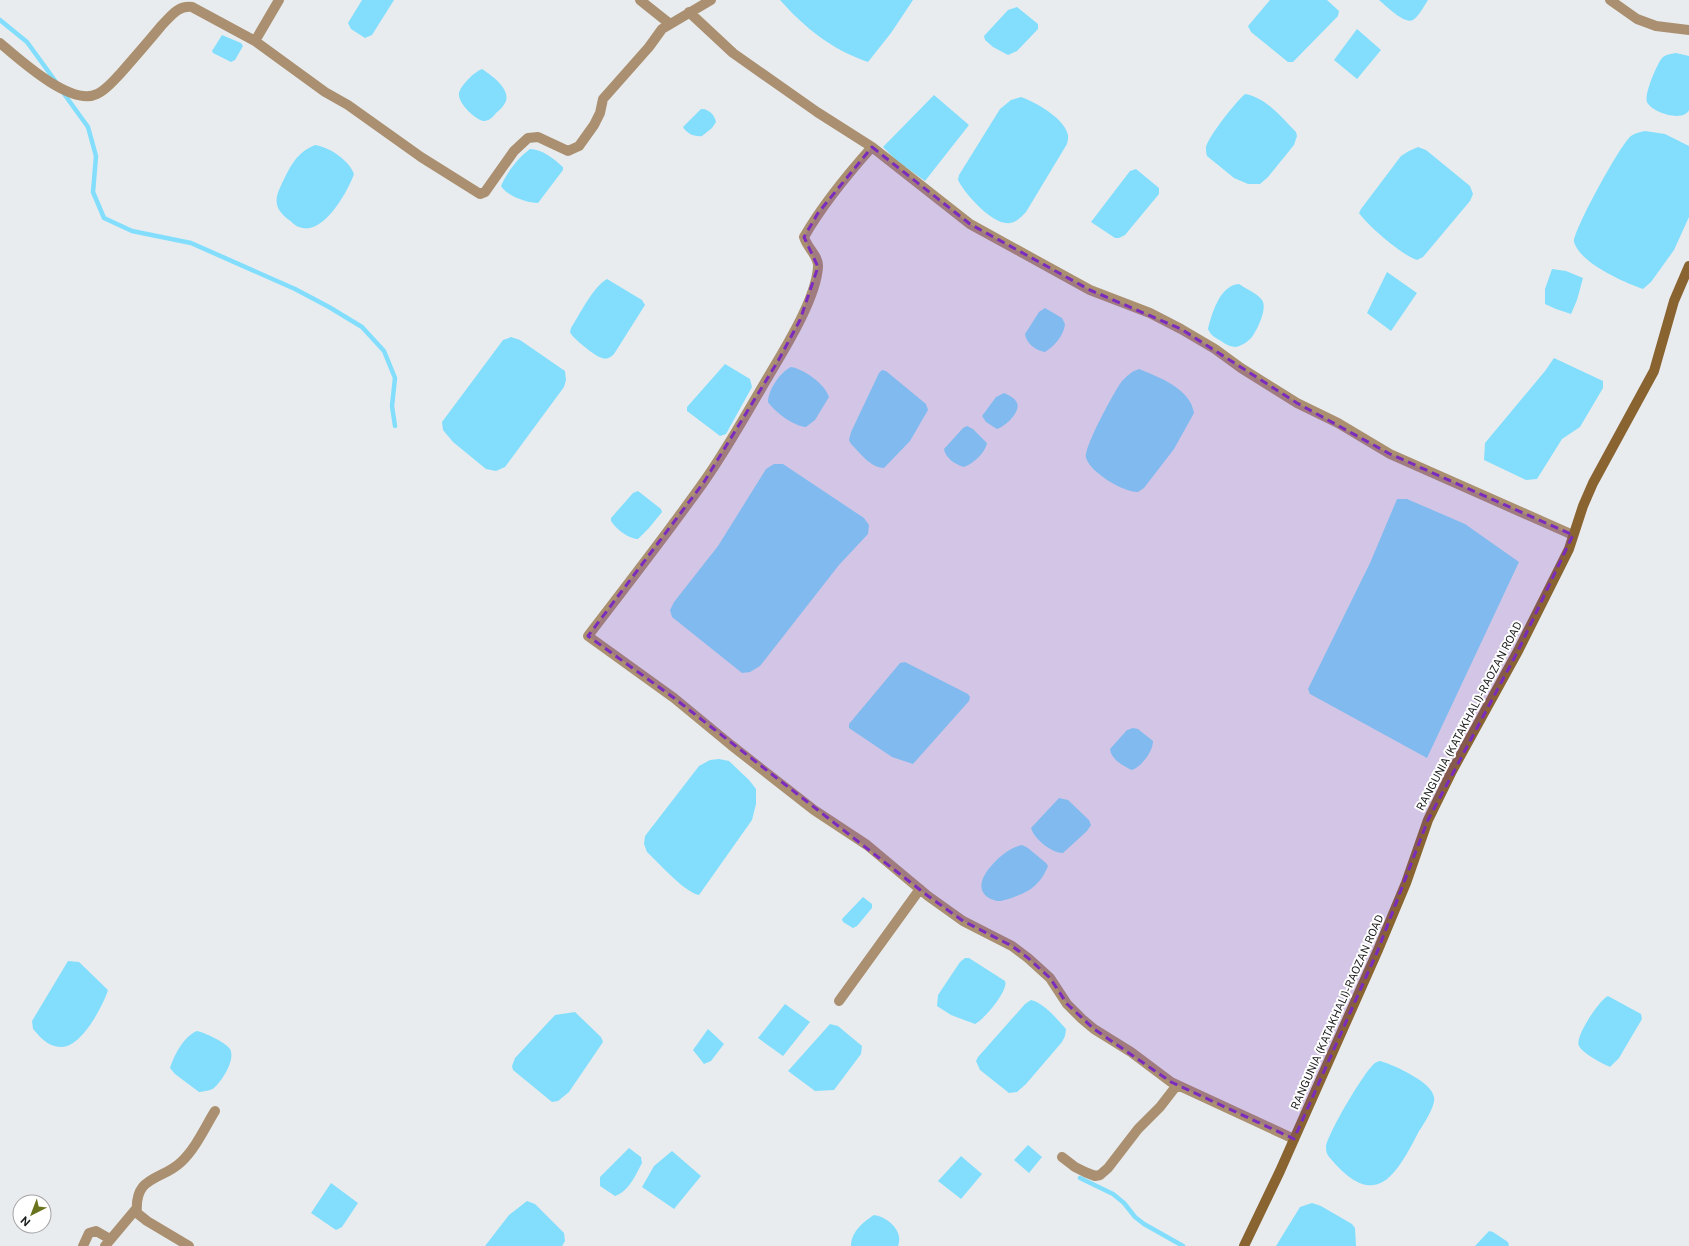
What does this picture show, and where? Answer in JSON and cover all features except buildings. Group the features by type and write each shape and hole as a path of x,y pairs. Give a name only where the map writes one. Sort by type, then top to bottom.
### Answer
{"main road":[{"name":"RANGUNIA (KATAKHALI)-RAOZAN ROAD","path":"1244,1246 1294,1139 1378,950 1406,883 1428,820 1465,745 1518,651 1569,549 1583,506 1593,484 1654,371 1674,301 1689,266"}],"street":[{"path":"255,41 279,0"},
{"path":"640,0 670,24"},
{"path":"0,44 38,75 58,86 80,96 96,95 107,87 169,18 181,8 192,7 255,41 325,92 348,105 421,157 480,194 485,192 514,151 528,138 538,137 568,151 579,146 594,125 600,113 603,99 649,47 662,29 711,0"},
{"path":"1610,0 1637,19 1656,26 1689,30"},
{"path":"689,12 733,53 818,112 872,147 970,224 1090,290 1150,313 1181,328 1281,393 1338,423 1390,454 1573,535"},
{"path":"872,147 844,178 822,207 804,237 806,244 817,261 818,267 812,290 800,320 778,361 704,482 588,636 674,698 814,810 867,845 920,889 964,921 1012,946 1050,978 1067,1004 1082,1019 1131,1052 1171,1082 1294,1139"},
{"path":"839,1001 920,889"},
{"path":"1062,1157 1080,1169 1095,1176 1100,1175 1108,1168 1138,1129 1160,1107 1177,1085"},
{"path":"189,1246 147,1221 137,1213 136,1201 141,1189 154,1177 170,1170 181,1162 194,1146 215,1111"},
{"path":"83,1246 89,1233 96,1231 108,1242 136,1209"}],"highlighted area":[{"path":"872,147 970,224 1090,290 1181,329 1297,403 1390,454 1573,535 1518,651 1428,820 1378,950 1294,1139 1171,1082 1094,1029 1067,1004 1050,978 1028,958 1012,946 963,921 928,896 674,698 588,636 704,482 778,361 800,320 818,267 804,237 818,213"}],"water":[{"path":"362,0 394,0 372,35 365,38 351,29 348,23"},
{"path":"780,0 913,0 891,33 868,62 842,51 820,37"},
{"path":"1270,0 1327,0 1339,11 1338,16 1293,62 1288,62 1251,32 1248,26"},
{"path":"1379,0 1428,0 1417,16 1413,20 1409,21 1395,14"},
{"path":"1017,7 1038,24 1038,29 1017,51 1008,55 993,47 985,40 984,36 1008,10"},
{"path":"1357,29 1381,50 1357,79 1334,60"},
{"path":"222,35 241,43 243,46 235,60 231,62 213,53 212,51"},
{"path":"1676,53 1689,56 1689,110 1686,114 1680,116 1667,115 1654,109 1647,102 1647,93 1654,72 1660,61 1669,54"},
{"path":"482,69 499,82 505,91 506,96 506,101 502,108 491,118 484,121 480,120 467,110 459,97 460,90 468,79"},
{"path":"1245,94 1253,96 1267,104 1296,132 1297,136 1294,145 1268,177 1260,184 1248,184 1234,178 1206,154 1206,147 1212,134 1229,111"},
{"path":"934,95 969,125 925,181 896,160 883,147"},
{"path":"1021,97 1040,106 1060,121 1068,134 1068,140 1026,212 1015,222 1003,223 996,220 980,208 958,180 959,175 1000,109 1011,100"},
{"path":"701,109 711,112 716,122 712,128 702,136 697,136 687,132 683,127"},
{"path":"1645,131 1665,134 1689,146 1689,217 1674,250 1651,282 1643,289 1603,271 1584,257 1574,242 1575,235 1589,206 1618,154 1631,136"},
{"path":"315,145 326,148 338,155 348,164 354,174 340,201 325,219 317,225 308,228 299,227 283,215 277,204 277,199 280,188 294,161 301,153"},
{"path":"1418,147 1426,150 1470,186 1473,194 1470,201 1423,257 1417,260 1403,253 1386,240 1369,225 1359,213 1401,156"},
{"path":"530,149 543,153 563,167 563,170 538,203 528,202 512,196 501,186 513,166"},
{"path":"1136,169 1159,188 1159,194 1125,235 1115,238 1091,222 1130,171"},
{"path":"1552,269 1566,271 1583,278 1577,300 1571,314 1545,304 1545,289"},
{"path":"1387,272 1417,293 1391,331 1367,313"},
{"path":"607,279 642,300 645,305 614,354 604,359 590,351 571,335 570,332 592,294"},
{"path":"1239,284 1260,298 1264,308 1257,329 1252,337 1245,343 1236,347 1228,345 1215,337 1208,329 1212,315 1222,294 1232,286"},
{"path":"1045,308 1062,318 1065,324 1063,332 1058,340 1045,352 1032,346 1027,340 1025,334 1039,312"},
{"path":"511,337 520,340 565,371 566,380 564,387 505,467 496,471 486,469 453,442 443,430 442,422 503,340"},
{"path":"1554,358 1603,381 1603,388 1580,427 1562,439 1537,479 1526,480 1484,460 1485,443 1545,371"},
{"path":"725,364 750,379 752,387 726,434 720,436 687,411 687,407"},
{"path":"791,367 808,374 819,382 829,397 815,420 806,427 785,418 768,402 770,392 775,382 787,369"},
{"path":"1139,369 1164,380 1181,391 1192,405 1194,413 1174,449 1144,488 1138,492 1124,489 1108,481 1089,464 1086,458 1086,452 1094,432 1118,387 1122,381 1134,371"},
{"path":"882,370 886,371 926,404 928,410 910,441 884,468 870,463 851,444 849,440 851,432 879,373"},
{"path":"1004,393 1015,400 1018,407 1012,419 997,429 986,422 982,416 996,397"},
{"path":"967,426 973,429 987,443 984,451 978,458 964,467 951,461 946,455 944,449 963,428"},
{"path":"774,464 783,464 864,518 869,525 868,534 839,565 760,666 750,672 742,673 672,617 670,610 674,602 718,546 766,469"},
{"path":"638,491 661,509 662,512 638,539 634,539 619,530 611,521 611,518 633,493"},
{"path":"1397,499 1407,499 1465,524 1519,562 1427,758 1310,694 1308,689 1370,563"},
{"path":"905,662 968,694 970,697 969,701 913,764 892,757 849,728 849,724 900,663"},
{"path":"1133,728 1138,729 1153,741 1149,754 1139,766 1132,770 1115,759 1110,749 1127,730"},
{"path":"719,759 729,761 749,780 756,789 756,804 752,820 699,895 686,889 647,852 644,844 645,836 699,766 710,760"},
{"path":"1059,798 1068,800 1089,820 1091,825 1087,831 1063,853 1054,851 1044,845 1036,837 1031,828"},
{"path":"1022,845 1028,848 1048,866 1039,881 1029,890 1010,899 997,901 985,895 981,886 984,875 1002,855"},
{"path":"863,897 872,904 872,908 857,926 853,928 843,922 842,919"},
{"path":"965,958 969,958 1005,981 1000,998 984,1017 975,1024 951,1015 937,1006 938,995 960,962"},
{"path":"68,961 79,962 108,990 96,1015 83,1034 69,1045 56,1047 38,1035 33,1029 32,1021"},
{"path":"1608,996 1641,1014 1642,1019 1619,1058 1610,1067 1584,1052 1579,1046 1578,1042 1588,1020 1599,1004"},
{"path":"1031,1000 1041,1004 1054,1016 1066,1029 1065,1036 1062,1042 1026,1084 1017,1092 1009,1093 980,1070 976,1061 1025,1004"},
{"path":"785,1004 810,1022 783,1056 758,1038"},
{"path":"575,1012 601,1037 603,1042 569,1092 558,1101 552,1102 513,1070 512,1066 515,1058 555,1015"},
{"path":"830,1024 838,1026 862,1046 861,1054 834,1090 815,1091 788,1071"},
{"path":"708,1029 724,1044 711,1061 704,1064 693,1050"},
{"path":"197,1031 228,1046 231,1053 230,1064 217,1085 211,1090 199,1092 175,1074 170,1068 180,1046 192,1033"},
{"path":"1380,1061 1403,1070 1420,1080 1432,1091 1434,1101 1429,1115 1400,1164 1382,1183 1371,1185 1359,1183 1345,1174 1328,1156 1326,1147 1339,1117 1355,1089 1370,1068 1375,1063"},
{"path":"1028,1145 1042,1157 1029,1173 1014,1160"},
{"path":"629,1148 641,1157 642,1163 628,1187 620,1194 615,1196 600,1186 600,1177"},
{"path":"672,1151 701,1176 674,1209 642,1187 654,1166"},
{"path":"961,1156 982,1174 961,1199 938,1181"},
{"path":"331,1183 358,1203 342,1227 336,1230 311,1213"},
{"path":"527,1201 535,1204 564,1233 565,1241 562,1246 485,1246 509,1215"},
{"path":"1312,1203 1321,1206 1352,1224 1355,1228 1356,1246 1276,1246 1300,1207"},
{"path":"874,1215 879,1216 894,1226 899,1235 898,1246 851,1246 855,1232 862,1224"},
{"path":"1489,1231 1508,1242 1509,1246 1475,1246"}],"waterway":[{"path":"0,20 27,42 56,82"},
{"path":"62,91 88,127 96,156 93,192 104,218 132,231 191,243 295,289 362,327 384,351 395,378 392,406 395,426"},
{"path":"1080,1178 1113,1194 1124,1203 1135,1217 1144,1224 1183,1246"}]}
